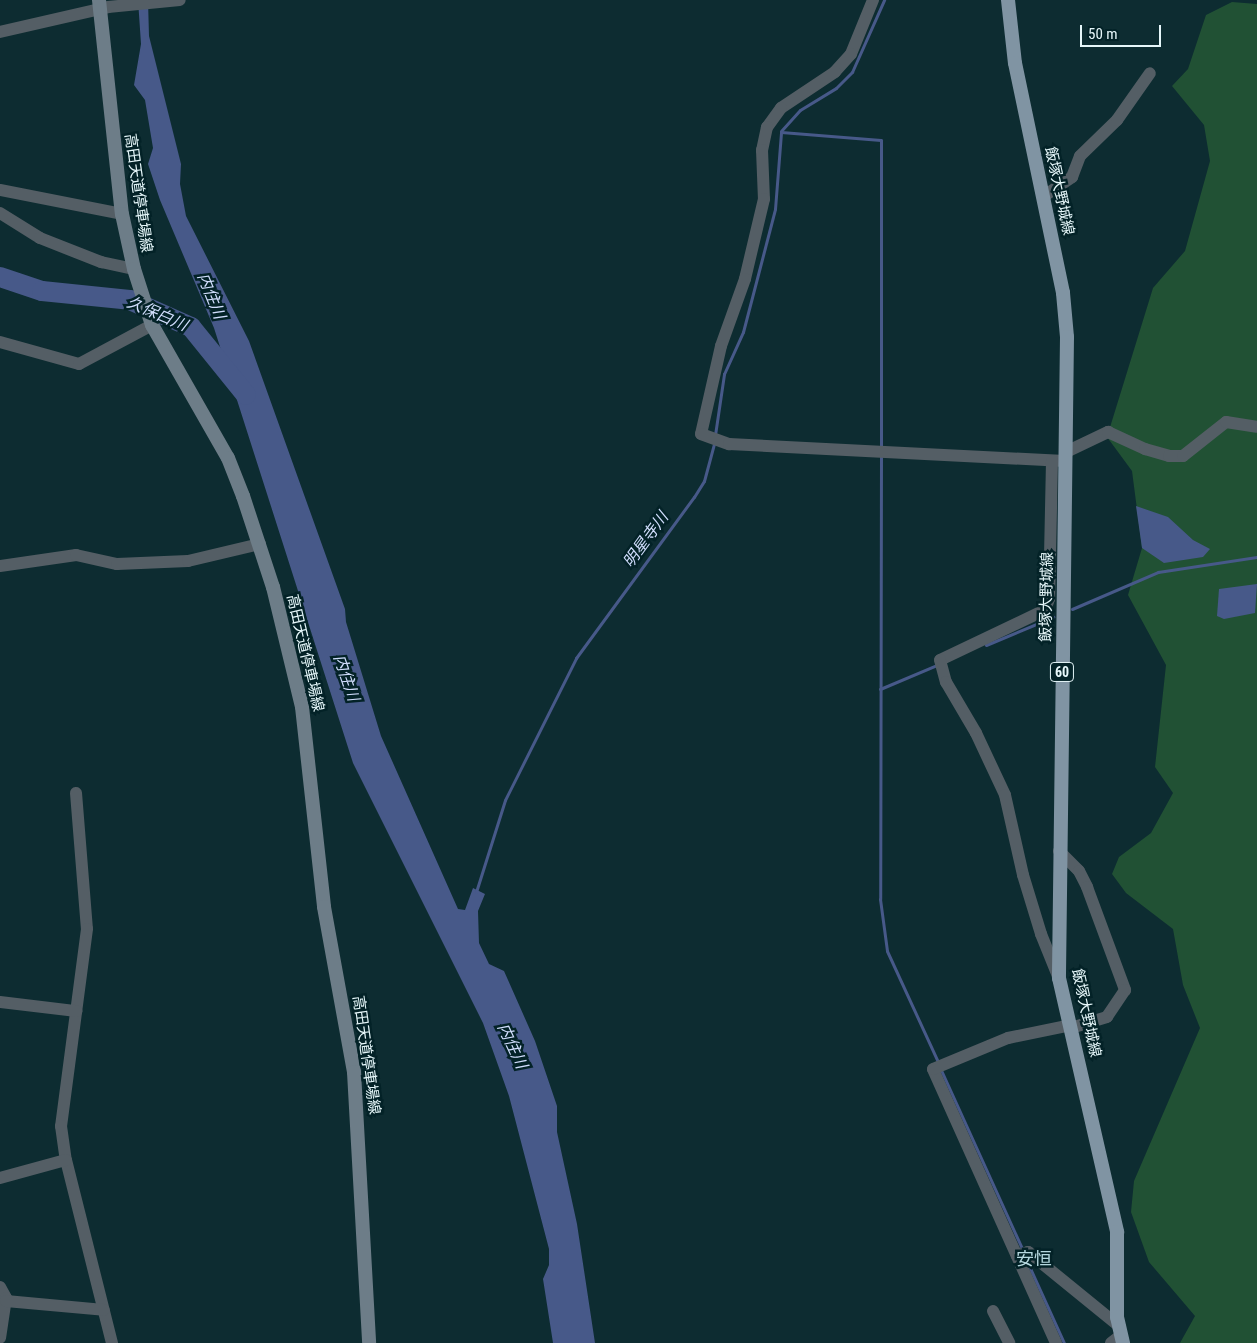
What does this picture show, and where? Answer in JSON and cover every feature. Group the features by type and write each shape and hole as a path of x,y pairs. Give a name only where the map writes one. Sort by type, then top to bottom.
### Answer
{"main road":[{"name":"飯塚大野城線","path":"1008,0 1014,63 1044,196 1063,293 1059,978 1072,1027 1117,1232 1118,1337"},
{"name":"高田天道停車場線","path":"102,5 122,214 134,269 152,325 228,458 260,544 302,707 324,907 354,1072 369,1343"}],"street":[{"path":"0,32 102,5 175,0"},
{"path":"873,0 845,60 835,72 781,108 767,128 762,150 764,199 745,278 721,346 701,434 729,444 1061,458 1108,432 1145,449 1169,456 1183,456 1226,422 1257,427"},
{"path":"1044,196 1072,177 1080,156 1117,120 1150,73"},
{"path":"0,190 122,214"},
{"path":"0,213 40,238 101,262 134,269"},
{"path":"0,342 79,364 152,325"},
{"path":"1059,978 1033,909 1004,795 976,733 946,682 940,660 1045,610 1049,599 1061,458"},
{"path":"0,566 76,555 117,564 188,561 260,544"},
{"path":"76,793 87,929 61,1113 66,1160 112,1343"},
{"path":"1056,1343 1022,1254 933,1069 1008,1038 1072,1027 1108,1017 1125,990 1087,887 1079,871 1059,851"},
{"path":"0,1002 76,1012"},
{"path":"0,1178 66,1160"},
{"path":"1022,1254 1118,1337"},
{"path":"0,1287 6,1301 0,1338"},
{"path":"6,1301 104,1310"},
{"path":"993,1311 1009,1343"}],"green space":[{"path":"1232,2 1257,4 1257,1343 1180,1343 1195,1316 1149,1262 1131,1212 1134,1181 1200,1028 1183,985 1173,929 1126,893 1112,874 1119,857 1151,833 1173,793 1155,767 1166,665 1128,595 1142,548 1132,471 1107,437 1153,288 1185,251 1210,161 1204,125 1172,86 1188,69 1206,15"}],"water":[{"name":"内住川","path":"138,0 148,0 149,36 181,164 180,184 186,216 249,341 345,609 346,622 381,736 458,909 465,910 473,888 485,894 478,911 479,943 489,964 504,971 535,1041 557,1106 557,1132 577,1224 595,1343 553,1343 543,1279 549,1265 549,1249 509,1096 483,1023 353,763 214,328 160,200 148,164 153,148 145,100 134,85 141,44"},
{"path":"1136,506 1168,517 1193,540 1210,549 1203,557 1164,563 1142,548"},
{"path":"1257,584 1255,613 1224,619 1217,616 1219,589"}],"waterway":[{"path":"781,131 800,110 836,88 852,72 884,0"},
{"path":"781,132 881,140 881,448"},
{"name":"明星寺川","path":"715,435 724,374 743,332 775,209 781,132"},
{"name":"久保白川","path":"0,277 42,291 130,300 191,327 246,395"},
{"name":"明星寺川","path":"476,892 505,800 576,658 694,497 704,481 714,443"},
{"path":"881,455 880,899 887,951 938,1062"},
{"path":"1072,609 1158,572 1257,557"},
{"path":"986,645 1053,617"},
{"path":"880,689 937,665"},
{"path":"941,1070 1023,1251"},
{"path":"1025,1257 1064,1343"}],"district":[{"name":"安恒","path":"1034,1259"}]}
